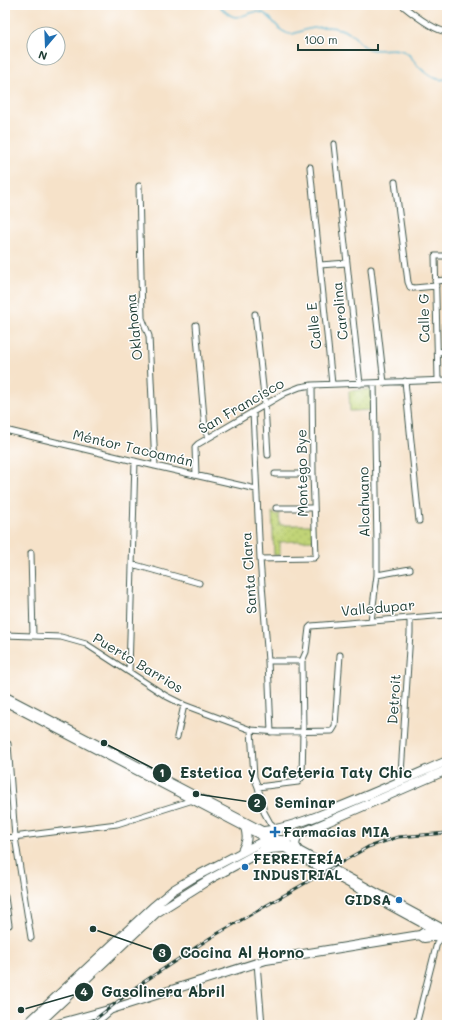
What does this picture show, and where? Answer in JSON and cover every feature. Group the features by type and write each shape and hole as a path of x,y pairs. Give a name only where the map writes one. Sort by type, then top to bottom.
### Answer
{"main road":[{"path":"39,1024 156,913 210,879 262,852 271,849 276,839 296,823 370,795 447,761"},
{"path":"26,1025 148,911 173,890 191,879 242,851 276,839 297,835 447,770"},
{"path":"262,852 268,844 296,823"},
{"path":"242,851 248,836 245,827"},
{"path":"264,831 276,839"},
{"path":"264,831 276,839"},
{"path":"297,835 295,845 298,850"},
{"path":"54,1025 112,1009 266,960 420,935 424,938 441,934"}],"street":[{"path":"402,5 414,15 436,28 447,32"},
{"path":"334,144 347,263"},
{"name":"Calle E","path":"310,167 332,384"},
{"path":"395,182 408,282 410,287 414,288 447,280"},
{"name":"Oklahoma","path":"139,186 142,318 149,336 155,466"},
{"name":"Calle G","path":"438,380 435,256 447,256"},
{"name":"Carolina","path":"320,265 347,263 360,384"},
{"path":"371,269 384,383"},
{"path":"255,314 265,405 268,455"},
{"path":"196,325 205,429 208,438"},
{"path":"437,352 447,351"},
{"name":"San Francisco","path":"196,475 195,447 198,444 285,393 300,387 332,384 447,380"},
{"path":"405,382 418,520"},
{"name":"Alcahuano","path":"371,621 377,575 378,545 374,383"},
{"name":"Montego Bye","path":"260,559 314,558 316,556 312,474 312,385"},
{"name":"Santa Clara","path":"253,412 256,489 268,661 271,732"},
{"name":"Méntor Tacoamán","path":"5,430 256,489"},
{"path":"129,672 135,461"},
{"path":"275,474 312,474"},
{"path":"276,508 314,508"},
{"path":"31,553 33,636"},
{"path":"132,564 199,583"},
{"path":"377,575 410,569"},
{"name":"Valledupar","path":"302,661 306,652 309,628 311,626 447,615"},
{"name":"Detroit","path":"400,781 410,641 410,618"},
{"name":"Puerto Barrios","path":"5,635 61,637 86,644 166,696 184,705 251,730 271,732 332,731 334,729 340,655"},
{"path":"258,787 298,782 302,778 302,661 268,661"},
{"path":"5,696 264,831"},
{"path":"5,702 245,827 276,839 298,850 441,934"},
{"path":"177,737 184,705"},
{"path":"251,730 254,777 264,812 276,839 441,934"},
{"path":"8,744 15,837 31,938"},
{"path":"5,838 117,824 193,800"},
{"path":"5,898 9,925"},
{"path":"416,1025 441,934"},
{"path":"257,963 262,1025"},
{"path":"94,1025 112,1009"}],"green space":[{"path":"371,389 373,410 350,411 349,391"},
{"path":"272,512 276,515 279,513 280,525 313,525 314,540 280,542 280,555 274,555"}],"waterway":[{"path":"219,5 226,12 237,17 257,12 263,13 267,15 280,29 292,34 322,27 340,29 351,34 369,49 401,50 409,55 418,66 430,76 439,79 447,79"}],"tunnel":[{"path":"275,840 362,803"},
{"path":"219,870 250,852"},
{"path":"160,904 208,876"}],"railway":[{"path":"88,1025 136,987 210,938 368,847 398,837 447,833"}],"place":[{"name":"Estetica y Cafeteria Taty Chic","path":"104,743"},
{"name":"Seminar","path":"196,794"},
{"name":"Farmacias MIA","path":"275,832"},
{"name":"FERRETERÍA INDUSTRIAL","path":"245,867"},
{"name":"GIDSA","path":"399,900"},
{"name":"Cocina Al Horno","path":"93,929"},
{"name":"Gasolinera Abril","path":"21,1010"}]}
